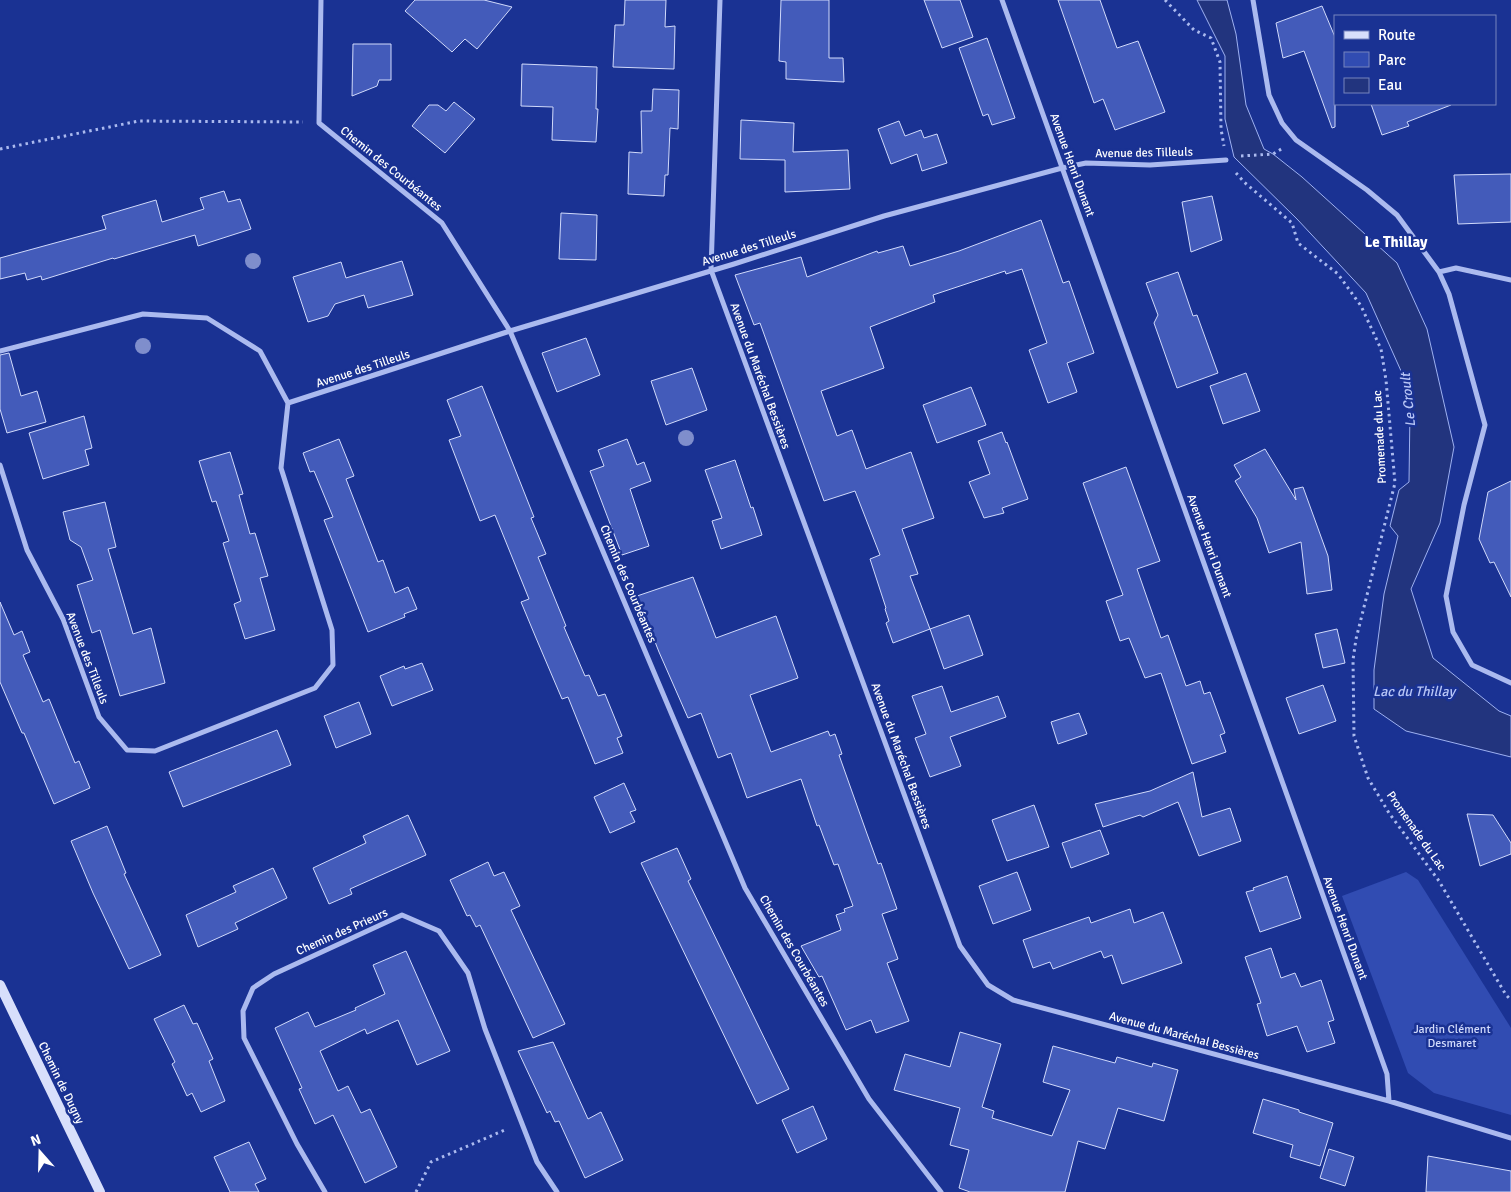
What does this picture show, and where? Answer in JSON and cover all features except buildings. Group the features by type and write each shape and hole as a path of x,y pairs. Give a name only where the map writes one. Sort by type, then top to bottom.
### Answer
{"main road":[{"name":"Chemin de Dugny","path":"0,985 100,1192"}],"street":[{"path":"319,123 321,0"},
{"name":"Avenue du Maréchal Bessières","path":"720,0 711,270 960,946 988,985 1013,1000 1389,1101 1511,1138"},
{"name":"Avenue Henri Dunant","path":"1002,0 1387,1074 1389,1101"},
{"path":"1253,0 1269,94 1282,123 1296,140 1368,190 1397,215 1438,272 1449,294 1485,425 1464,505 1446,596 1453,632 1472,665 1511,683"},
{"name":"Chemin des Courbéantes","path":"319,123 442,222 510,331 745,888 869,1099 941,1192"},
{"name":"Avenue des Tilleuls","path":"0,465 27,550 63,619 99,717 127,750 155,751 315,688 334,664 332,630 281,468 288,403 510,331 884,216 1062,168 1086,163 1150,165 1226,160"},
{"path":"1438,272 1456,268 1511,280"},
{"path":"0,351 143,314 207,318 260,350 288,403"},
{"name":"Chemin des Prieurs","path":"325,1192 297,1144 244,1038 242,1011 253,988 274,974 402,915 439,931 468,973 485,1029 537,1162 557,1192"}],"path":[{"name":"Promenade du Lac","path":"1165,0 1194,30 1211,38 1220,62 1221,130 1226,160 1230,168 1292,223 1298,243 1338,274 1361,306 1381,349 1386,380 1394,483 1356,639 1353,660 1354,736 1368,778 1385,806 1439,881 1506,995 1511,1000"},
{"path":"0,149 139,121 319,123"},
{"path":"1234,157 1273,154"},
{"path":"416,1192 431,1162 522,1122"}],"green space":[{"name":"Jardin Clément Desmaret","path":"1406,872 1418,880 1511,1028 1511,1115 1434,1093 1408,1073 1342,896"}],"water":[{"name":"Lac du Thillay","path":"1197,0 1227,0 1236,34 1246,105 1264,149 1302,177 1397,263 1427,329 1454,447 1440,523 1411,589 1433,658 1499,711 1511,716 1511,757 1406,731 1374,709 1374,670 1384,594 1398,536 1390,526 1399,490 1409,482 1410,409 1406,382 1366,293 1297,219 1234,157 1225,119 1225,56"}],"district":[{"name":"Le Thillay","path":"1396,242"}],"water label":[{"name":"Le Croult","path":"1408,400"}]}
